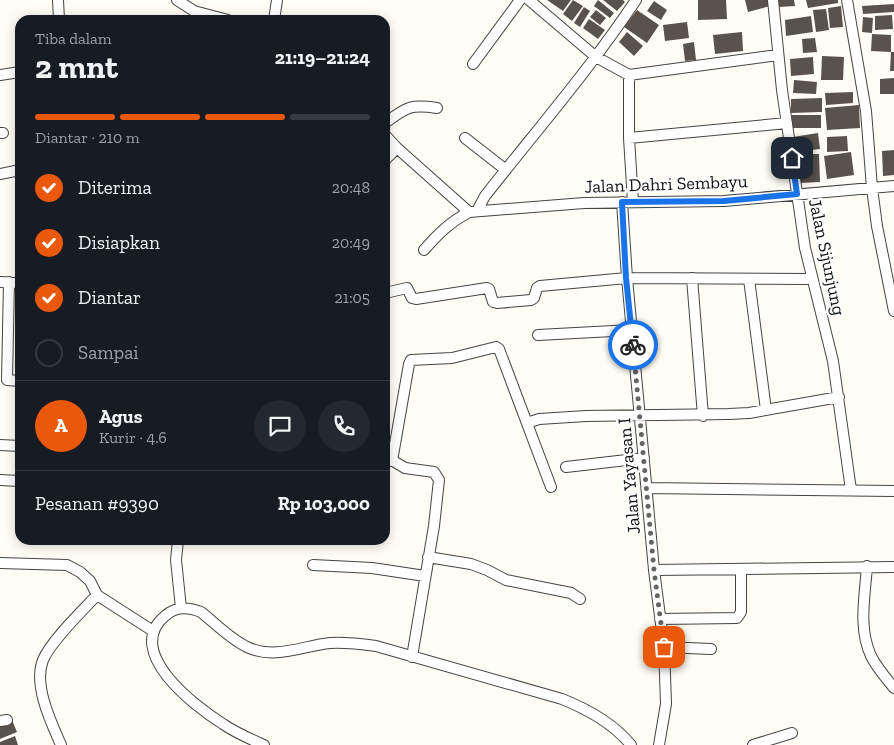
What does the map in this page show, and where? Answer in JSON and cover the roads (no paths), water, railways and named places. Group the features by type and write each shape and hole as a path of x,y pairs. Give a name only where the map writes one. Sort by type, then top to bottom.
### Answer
{"street":[{"path":"58,0 58,15"},
{"path":"177,0 194,11 209,15"},
{"path":"275,15 277,0"},
{"path":"473,64 520,0"},
{"path":"529,0 596,57 629,75 778,55"},
{"path":"390,140 473,212 596,57 634,0"},
{"name":"Jalan Sijunjung","path":"773,0 778,55 805,248 833,361 851,490"},
{"path":"847,0 866,111 877,226 894,311"},
{"path":"0,75 15,73"},
{"path":"629,75 629,138 633,202"},
{"path":"390,120 409,107 418,105 437,108"},
{"path":"629,138 787,123"},
{"path":"465,138 506,170"},
{"path":"390,155 397,148"},
{"path":"0,174 15,171"},
{"name":"Jalan Dahri Sembayu","path":"424,250 443,229 458,218 473,212 584,203 724,201 894,186"},
{"name":"Jalan Yayasan I","path":"622,202 626,278 654,570 664,647 666,691 659,745"},
{"path":"390,292 407,288 412,298 415,299 486,288 489,289 493,302 497,303 531,300 540,286 626,278 812,279"},
{"path":"692,278 703,416"},
{"path":"749,279 766,410"},
{"path":"4,282 4,380"},
{"path":"538,335 632,330"},
{"path":"390,449 409,364 414,359 452,358 490,347 497,347 551,487"},
{"path":"527,423 552,418 640,415 703,416 749,413 839,397"},
{"path":"0,445 15,446"},
{"path":"566,467 644,458"},
{"path":"390,459 404,468 430,471 438,476 434,526 412,657"},
{"path":"0,480 15,481"},
{"path":"647,488 894,491"},
{"path":"178,545 176,560 181,608"},
{"path":"428,557 471,564 512,581 571,592 580,600"},
{"path":"0,563 67,564 90,581 99,596 153,631"},
{"path":"312,564 372,568 425,576"},
{"path":"867,566 863,610 866,641 871,656 894,688"},
{"path":"654,570 894,567"},
{"path":"660,619 737,618 741,612 741,569"},
{"path":"61,745 47,713 41,682 43,660 47,653 99,596"},
{"path":"264,745 222,724 180,691 167,676 152,651 151,638 156,625 166,614 181,608 201,612 238,642 260,651 281,653 331,643 376,646 571,703 617,730 631,745"},
{"path":"664,647 712,649"},
{"path":"753,745 792,733"}]}
